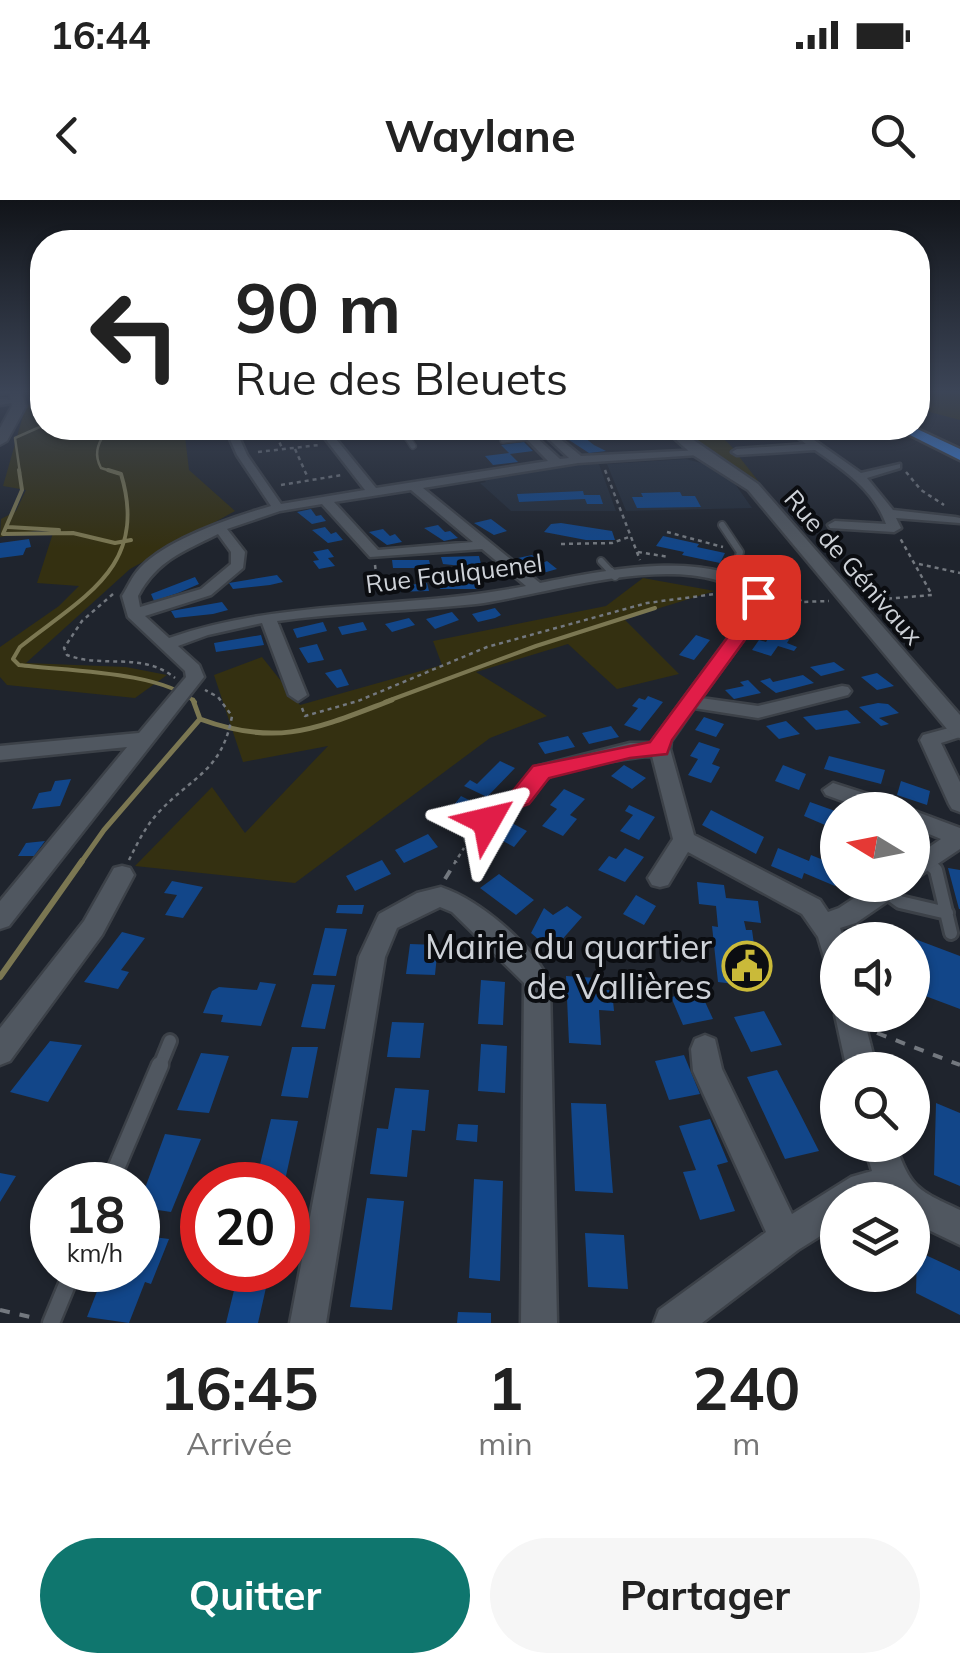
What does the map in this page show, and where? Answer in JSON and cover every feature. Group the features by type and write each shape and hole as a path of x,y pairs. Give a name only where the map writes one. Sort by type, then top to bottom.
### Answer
{"highway":[{"path":"936,443 960,455"}],"street":[{"path":"237,443 278,508"},
{"path":"335,443 373,492"},
{"path":"537,443 557,463"},
{"path":"560,443 578,460"},
{"name":"Rue de Génivaux","path":"687,443 753,487 960,730"},
{"path":"810,443 859,476 890,513 894,528 838,526 852,539"},
{"path":"737,452 814,447"},
{"path":"0,920 195,677 193,669 134,614 130,596 137,580 159,559 219,527 278,508 578,460 698,452"},
{"path":"859,476 896,466"},
{"path":"414,486 538,589"},
{"path":"324,500 375,554 482,545"},
{"path":"890,513 954,517 959,536"},
{"path":"134,614 206,592 238,565 238,552 219,527"},
{"name":"Rue Faulquenel","path":"166,644 268,617 538,589 644,571 743,585"},
{"path":"660,878 684,840 661,740 759,608 758,597 743,585"},
{"path":"268,617 298,695"},
{"path":"689,702 758,712 842,692"},
{"path":"960,730 930,740 960,804"},
{"path":"0,753 148,739"},
{"path":"520,798 542,772 630,750 660,749"},
{"path":"833,790 839,792"},
{"path":"930,825 960,837"},
{"path":"930,856 960,837"},
{"path":"684,840 811,907 825,922 848,916 868,902"},
{"path":"0,1052 92,928 122,875"},
{"path":"308,1323 372,957 388,921 426,900 440,898 461,905 530,969 537,983 539,1323"},
{"path":"705,1049 708,1071 786,1238"},
{"path":"930,1211 960,1228"},
{"path":"672,1323 820,1216"}],"lane":[{"path":"722,525 737,548 743,585"},
{"path":"601,561 615,576"},
{"path":"470,838 503,804 520,798"},
{"path":"930,869 936,870 952,932"},
{"path":"900,902 947,912"},
{"path":"119,1162 170,1041"},
{"path":"51,1322 64,1292"}],"path":[{"path":"281,443 283,449"},
{"path":"242,455 308,443"},
{"path":"295,448 309,480"},
{"path":"600,458 644,571"},
{"path":"896,466 954,517"},
{"path":"264,488 358,472"},
{"path":"298,695 305,716 358,701 487,647 670,597 693,598 743,585 782,584 797,590 801,602 932,595 918,564 894,528"},
{"path":"666,532 737,548"},
{"path":"560,544 606,544 630,536"},
{"path":"375,554 380,608"},
{"path":"918,564 960,573"},
{"path":"122,875 158,812 222,758 232,716 218,698 187,689 161,666 133,658 95,660 67,656 64,648 82,621 122,584 137,580"},
{"path":"440,898 444,881 470,838"},
{"path":"875,1032 960,1064"},
{"path":"0,1310 51,1322"}],"shaded area":[{"path":"15,443 186,443 189,470 235,511 130,569 26,663 126,667 167,675 135,698 7,685 0,677 0,647 59,606 79,586 37,583 53,533 45,529 0,537 1,519 16,511 26,490 3,486"},
{"path":"696,443 728,443 734,449 729,452 737,454 759,482"},
{"path":"686,459 705,464 733,481 752,508 626,511 607,464"},
{"path":"599,464 616,511 511,511 480,483 486,482 482,477"},
{"path":"643,578 715,591 624,619 679,674 617,689 568,644 476,672 547,716 490,738 295,883 135,866 212,787 245,833 328,746 243,762 214,675 262,657 300,705 442,665 433,641 606,606"}],"building":[{"path":"525,443 533,451 510,454 518,462 493,465 485,456 509,453 501,445"},
{"path":"574,443 592,443 606,451 589,453"},
{"path":"583,491 584,495 600,495 603,504 587,504 585,499 519,502 517,494"},
{"path":"680,492 682,496 695,496 701,507 637,508 632,497 643,497 641,493"},
{"path":"311,509 326,521 312,524 297,512"},
{"path":"491,519 507,531 494,535 474,523"},
{"path":"551,524 612,531 615,540 586,540 544,532"},
{"path":"438,525 458,538 444,541 424,528"},
{"path":"325,527 343,540 328,543 312,530"},
{"path":"383,529 402,542 387,545 369,532"},
{"path":"663,536 725,553 720,563 682,555 684,552 656,546"},
{"path":"29,539 31,547 23,555 0,558 0,543"},
{"path":"328,549 334,557 328,558 335,566 319,569 313,552"},
{"path":"532,555 557,569 543,573 518,558"},
{"path":"479,556 481,564 462,566 443,564 441,557"},
{"path":"392,560 429,560 431,568 393,568"},
{"path":"277,575 283,582 233,589 229,583"},
{"path":"195,577 199,584 154,601 151,594"},
{"path":"407,581 407,585 427,583 429,591 389,592 388,583"},
{"path":"438,581 476,581 480,589 440,589"},
{"path":"222,602 228,610 213,614 175,618 171,611"},
{"path":"782,606 800,611 794,621 801,622 794,632 776,626 782,617 776,615"},
{"path":"495,608 501,615 495,618 478,622 472,614"},
{"path":"452,612 459,620 435,629 426,619"},
{"path":"409,618 415,625 392,632 385,624"},
{"path":"323,622 327,631 297,638 293,629"},
{"path":"363,622 367,630 342,635 338,627"},
{"path":"772,632 790,638 787,643 797,647 794,651 778,646 771,656 752,650 759,640 766,642"},
{"path":"261,635 264,645 216,652 214,643"},
{"path":"696,635 710,640 694,660 679,655"},
{"path":"317,644 324,660 308,663 299,648"},
{"path":"834,662 845,670 821,676 810,667"},
{"path":"341,669 349,685 337,688 325,673"},
{"path":"877,673 894,686 877,690 861,677"},
{"path":"803,675 814,683 776,693 760,681 770,678 773,682"},
{"path":"748,680 761,693 734,699 725,690 744,686 740,682"},
{"path":"648,696 663,702 640,731 624,725 638,708 632,706 639,698 645,700"},
{"path":"888,704 899,713 879,718 889,724 881,726 859,707"},
{"path":"847,710 861,723 816,730 803,717"},
{"path":"704,717 724,724 716,737 695,730"},
{"path":"786,721 800,734 779,739 766,726"},
{"path":"611,726 619,737 589,744 582,733"},
{"path":"568,736 575,747 545,754 538,743"},
{"path":"699,742 720,749 712,764 720,767 711,783 688,775 698,759 690,756"},
{"path":"829,756 885,770 881,784 824,769"},
{"path":"500,761 515,768 487,797 464,786 470,780 477,784"},
{"path":"624,765 646,778 632,789 611,776"},
{"path":"783,765 806,774 799,790 775,781"},
{"path":"71,779 60,806 32,809 39,793 51,791 55,781"},
{"path":"901,781 930,791 930,792 898,792"},
{"path":"564,789 585,799 570,815 577,819 563,836 542,826 557,809 550,805"},
{"path":"461,796 481,806 467,822 447,814"},
{"path":"810,802 820,806 820,823 804,816"},
{"path":"629,805 655,817 639,840 620,831 633,815 625,811"},
{"path":"711,810 764,837 756,854 702,825"},
{"path":"504,819 527,831 514,847 503,841 497,847 484,840"},
{"path":"428,834 438,847 404,863 395,850"},
{"path":"45,841 34,856 18,856 26,843"},
{"path":"625,848 644,857 625,882 598,870 609,856 616,859"},
{"path":"778,848 809,861 811,855 820,859 820,880 804,873 802,879 771,866"},
{"path":"382,860 391,874 355,891 346,876"},
{"path":"948,868 960,870 960,909 959,909"},
{"path":"499,874 534,900 516,915 480,888"},
{"path":"172,881 203,887 183,918 165,915 177,895 164,893"},
{"path":"697,882 724,885 726,898 758,901 761,923 744,921 746,930 752,930 760,987 718,982 712,926 718,927 716,906 699,904"},
{"path":"636,895 656,906 644,925 623,914"},
{"path":"338,905 364,905 362,914 336,913"},
{"path":"567,906 582,917 552,951 531,933 544,908 553,915"},
{"path":"325,928 347,929 336,976 313,975"},
{"path":"122,932 145,938 121,970 129,972 118,989 84,982"},
{"path":"410,944 438,945 435,975 406,974"},
{"path":"930,945 960,956 960,1009 930,998"},
{"path":"566,976 597,978 598,990 612,990 614,1011 599,1010 601,1045 569,1043"},
{"path":"481,980 505,982 503,1025 478,1024"},
{"path":"260,982 276,984 261,1026 221,1022 223,1015 203,1013 212,991 219,987 257,990"},
{"path":"312,984 335,985 325,1029 301,1027"},
{"path":"700,991 713,1019 683,1025 671,997"},
{"path":"764,1011 782,1045 751,1052 734,1017"},
{"path":"392,1022 424,1023 420,1058 387,1057"},
{"path":"50,1041 82,1045 48,1102 10,1092"},
{"path":"481,1044 507,1046 505,1093 478,1091"},
{"path":"292,1047 318,1047 308,1098 281,1096"},
{"path":"201,1053 229,1056 209,1113 177,1110"},
{"path":"684,1055 700,1094 669,1100 655,1061"},
{"path":"777,1070 819,1151 785,1159 747,1077"},
{"path":"395,1088 429,1090 425,1131 412,1130 407,1177 370,1174 377,1128 388,1129"},
{"path":"571,1103 606,1104 613,1193 575,1191"},
{"path":"936,1103 960,1113 960,1186 934,1175"},
{"path":"271,1119 298,1121 289,1162 261,1162"},
{"path":"710,1119 728,1162 717,1165 735,1211 700,1220 683,1172 696,1170 679,1126"},
{"path":"458,1124 478,1125 477,1142 456,1140"},
{"path":"165,1134 201,1139 192,1162 180,1162 180,1190 171,1212 160,1210 160,1162 155,1162"},
{"path":"0,1173 16,1176 0,1202"},
{"path":"474,1179 503,1181 500,1281 469,1278"},
{"path":"367,1198 404,1201 392,1310 350,1307"},
{"path":"585,1233 624,1235 628,1289 588,1287"},
{"path":"160,1238 169,1239 160,1262"},
{"path":"930,1257 960,1271 960,1315 916,1293 930,1292"},
{"path":"97,1292 141,1292 129,1323 87,1317"},
{"path":"234,1292 265,1292 258,1323 226,1323"},
{"path":"458,1312 491,1313 491,1323 457,1323"}],"waterway":[{"path":"16,443 20,473"},
{"path":"99,443 101,468 117,473"},
{"path":"19,470 22,490 3,534 73,533 123,541"},
{"path":"108,470 121,474 127,506 123,541"},
{"path":"8,527 59,530"},
{"path":"123,541 131,540"},
{"path":"123,541 105,576 67,612 20,647 13,659 19,665 137,678 180,692 193,701"},
{"path":"385,702 536,646 655,608"},
{"path":"200,719 253,732 298,731 392,700"},
{"path":"193,701 200,719"},
{"path":"80,864 104,830 200,719"},
{"path":"0,977 82,861"}],"place":[{"name":"Mairie du quartier de Vallières","path":"747,966"}],"route":[{"path":"487,821 503,804 520,798 542,772 630,750 660,749 661,740 759,608 758,597"}]}
